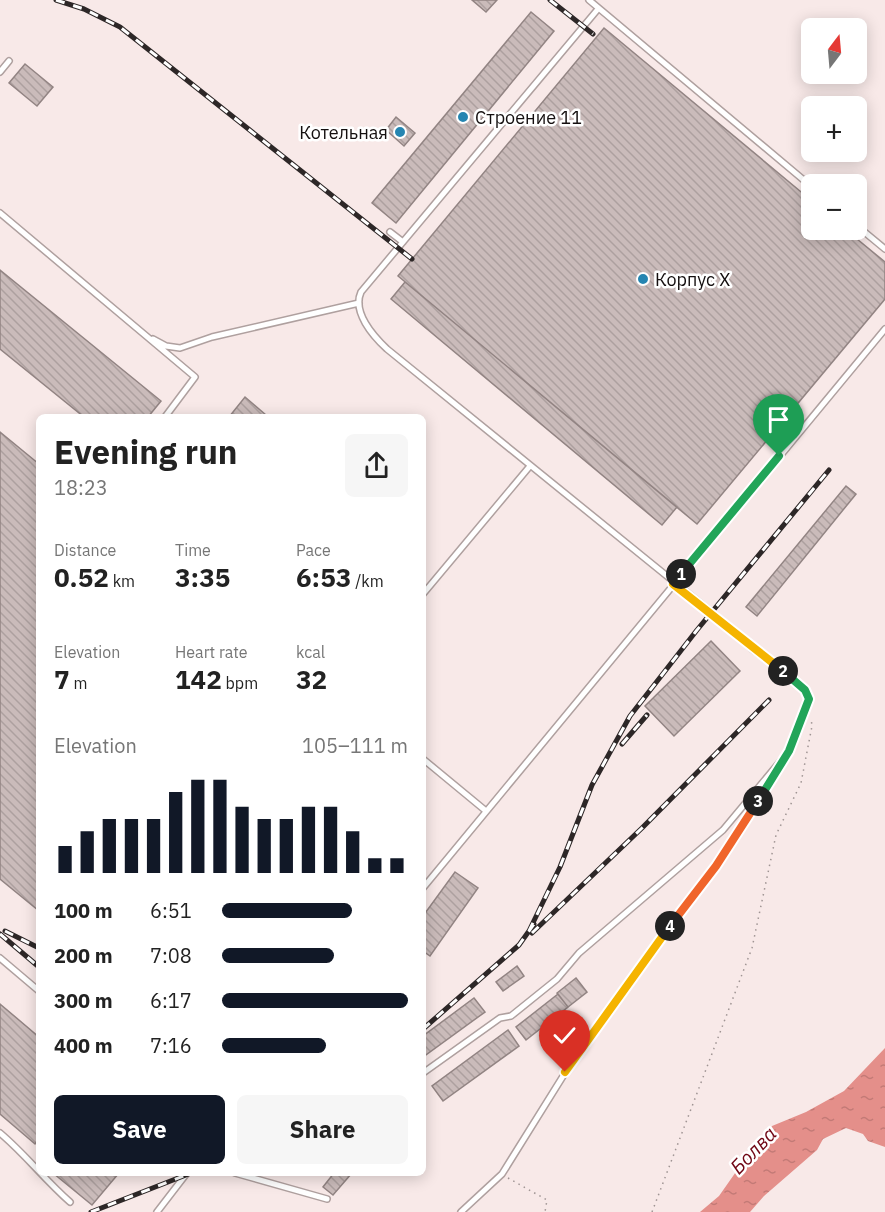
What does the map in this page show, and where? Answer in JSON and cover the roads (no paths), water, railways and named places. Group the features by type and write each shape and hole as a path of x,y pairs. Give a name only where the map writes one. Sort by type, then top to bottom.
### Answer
{"lane":[{"path":"589,0 801,178"},
{"path":"461,1212 502,1174 565,1072 716,866 789,751 809,699 805,690 377,340 368,327 359,303 361,292 598,9"},
{"path":"0,72 9,61"},
{"path":"0,213 195,377 167,414"},
{"path":"390,232 403,242"},
{"path":"867,234 885,249"},
{"path":"144,334 166,346 180,348 212,337 359,303"},
{"path":"426,884 885,329"},
{"path":"426,590 530,466"},
{"path":"426,1071 500,1018 511,1016 557,979 579,953 708,844 789,751"},
{"path":"426,761 486,811"},
{"path":"0,958 36,988"},
{"path":"0,1133 26,1156 36,1172"},
{"path":"41,1176 70,1202"},
{"path":"157,1212 185,1176"},
{"path":"246,1176 327,1199"}],"water":[{"name":"Болва","path":"885,1048 885,1147 868,1141 863,1134 846,1128 823,1139 817,1150 764,1196 750,1212 700,1212 719,1196 759,1139 772,1126 806,1112 844,1091"}],"railway":[{"path":"56,0 84,9 120,27 412,259"},
{"path":"550,0 593,34"},
{"path":"529,931 560,867 592,785 630,716 697,630 829,470"},
{"path":"532,933 642,828 769,700"},
{"path":"622,744 647,715"},
{"path":"426,1026 519,945 534,924"},
{"path":"5,931 36,946"},
{"path":"0,934 36,964"},
{"path":"91,1212 183,1176"}],"place":[{"name":"Строение 11","path":"463,117"},
{"name":"Котельная","path":"400,132"},
{"name":"Корпус Х","path":"643,279"}]}
